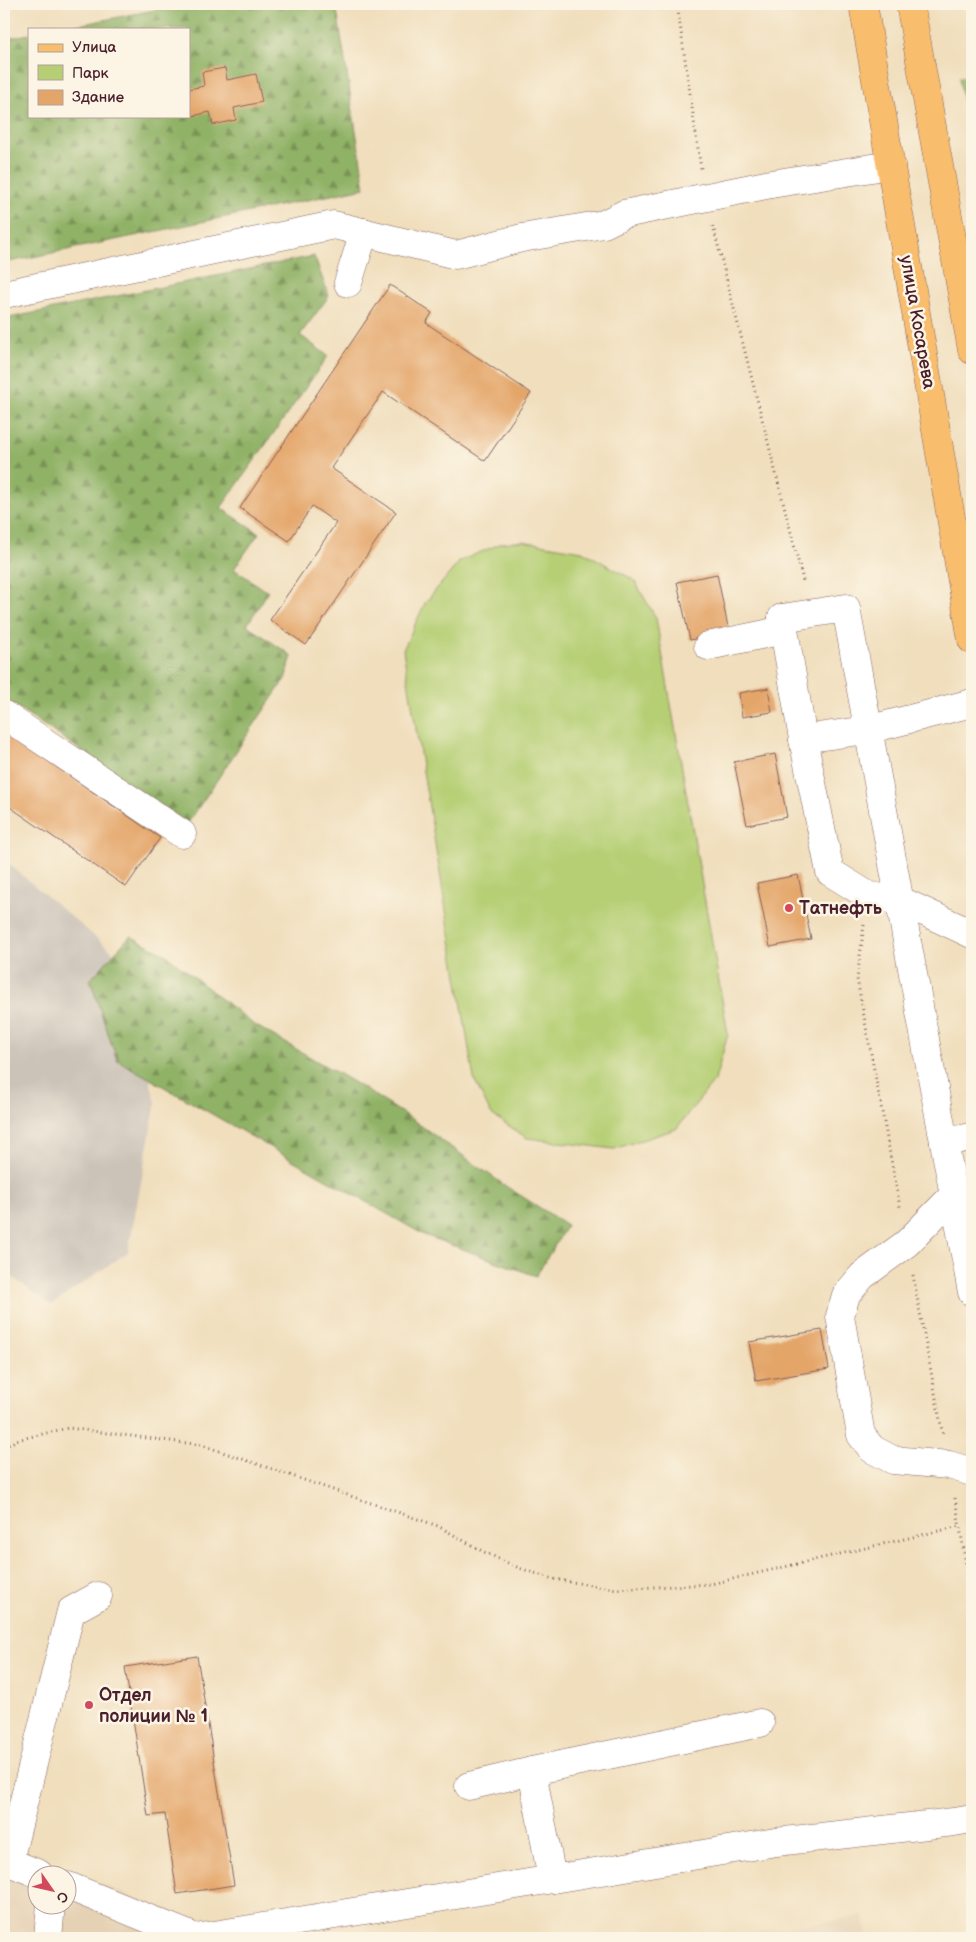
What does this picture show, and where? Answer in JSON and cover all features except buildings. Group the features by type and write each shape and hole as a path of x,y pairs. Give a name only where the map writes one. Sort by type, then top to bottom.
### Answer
{"main road":[{"name":"улица Косарева","path":"863,4 972,640"},
{"path":"910,4 972,350"}],"lane":[{"path":"4,294 334,225 456,255 522,238 604,224 624,214 771,184 891,165"},
{"path":"348,283 364,232"},
{"path":"972,934 899,900 868,896 830,872 803,738 782,618 846,608 899,900 972,1292"},
{"path":"708,646 784,630"},
{"path":"803,738 868,730 972,703"},
{"path":"4,715 182,834"},
{"path":"944,1142 972,1137"},
{"path":"954,1195 907,1243 862,1276 846,1295 840,1316 861,1435 872,1449 893,1460 949,1465 972,1472"},
{"path":"28,1870 6,1861 71,1611 98,1596"},
{"path":"469,1786 760,1723"},
{"path":"532,1772 552,1879"},
{"path":"78,1890 196,1938 776,1842 972,1819"},
{"path":"48,1938 50,1914"}],"path":[{"path":"4,1447 17,1440 68,1428 202,1445 438,1526 482,1551 519,1568 553,1579 616,1589 711,1584 960,1526"}],"shaded area":[{"path":"4,860 113,952 156,1102 128,1252 51,1305 4,1271"},
{"path":"4,1847 48,1864 28,1864 28,1914 78,1914 78,1875 194,1920 196,1938 4,1938"},
{"path":"864,1916 868,1938 718,1938"}],"green space":[{"path":"185,4 336,4 365,188 4,263 4,39 28,34 28,118 190,118 190,28 63,28"},
{"path":"959,77 972,78 972,159"},
{"path":"314,256 329,296 300,335 328,356 221,508 259,533 234,569 268,592 247,625 292,656 285,679 188,823 4,698 4,319"},
{"path":"522,541 582,551 634,580 656,618 728,1034 715,1080 676,1129 614,1149 527,1138 491,1114 474,1079 403,650 425,603 460,561 502,543"},
{"path":"130,936 164,953 253,1024 353,1082 410,1118 507,1187 567,1225 536,1276 424,1235 117,1060 90,980"}],"place":[{"name":"Татнефть","path":"789,908"},
{"name":"Отдел полиции № 1","path":"89,1705"}]}
